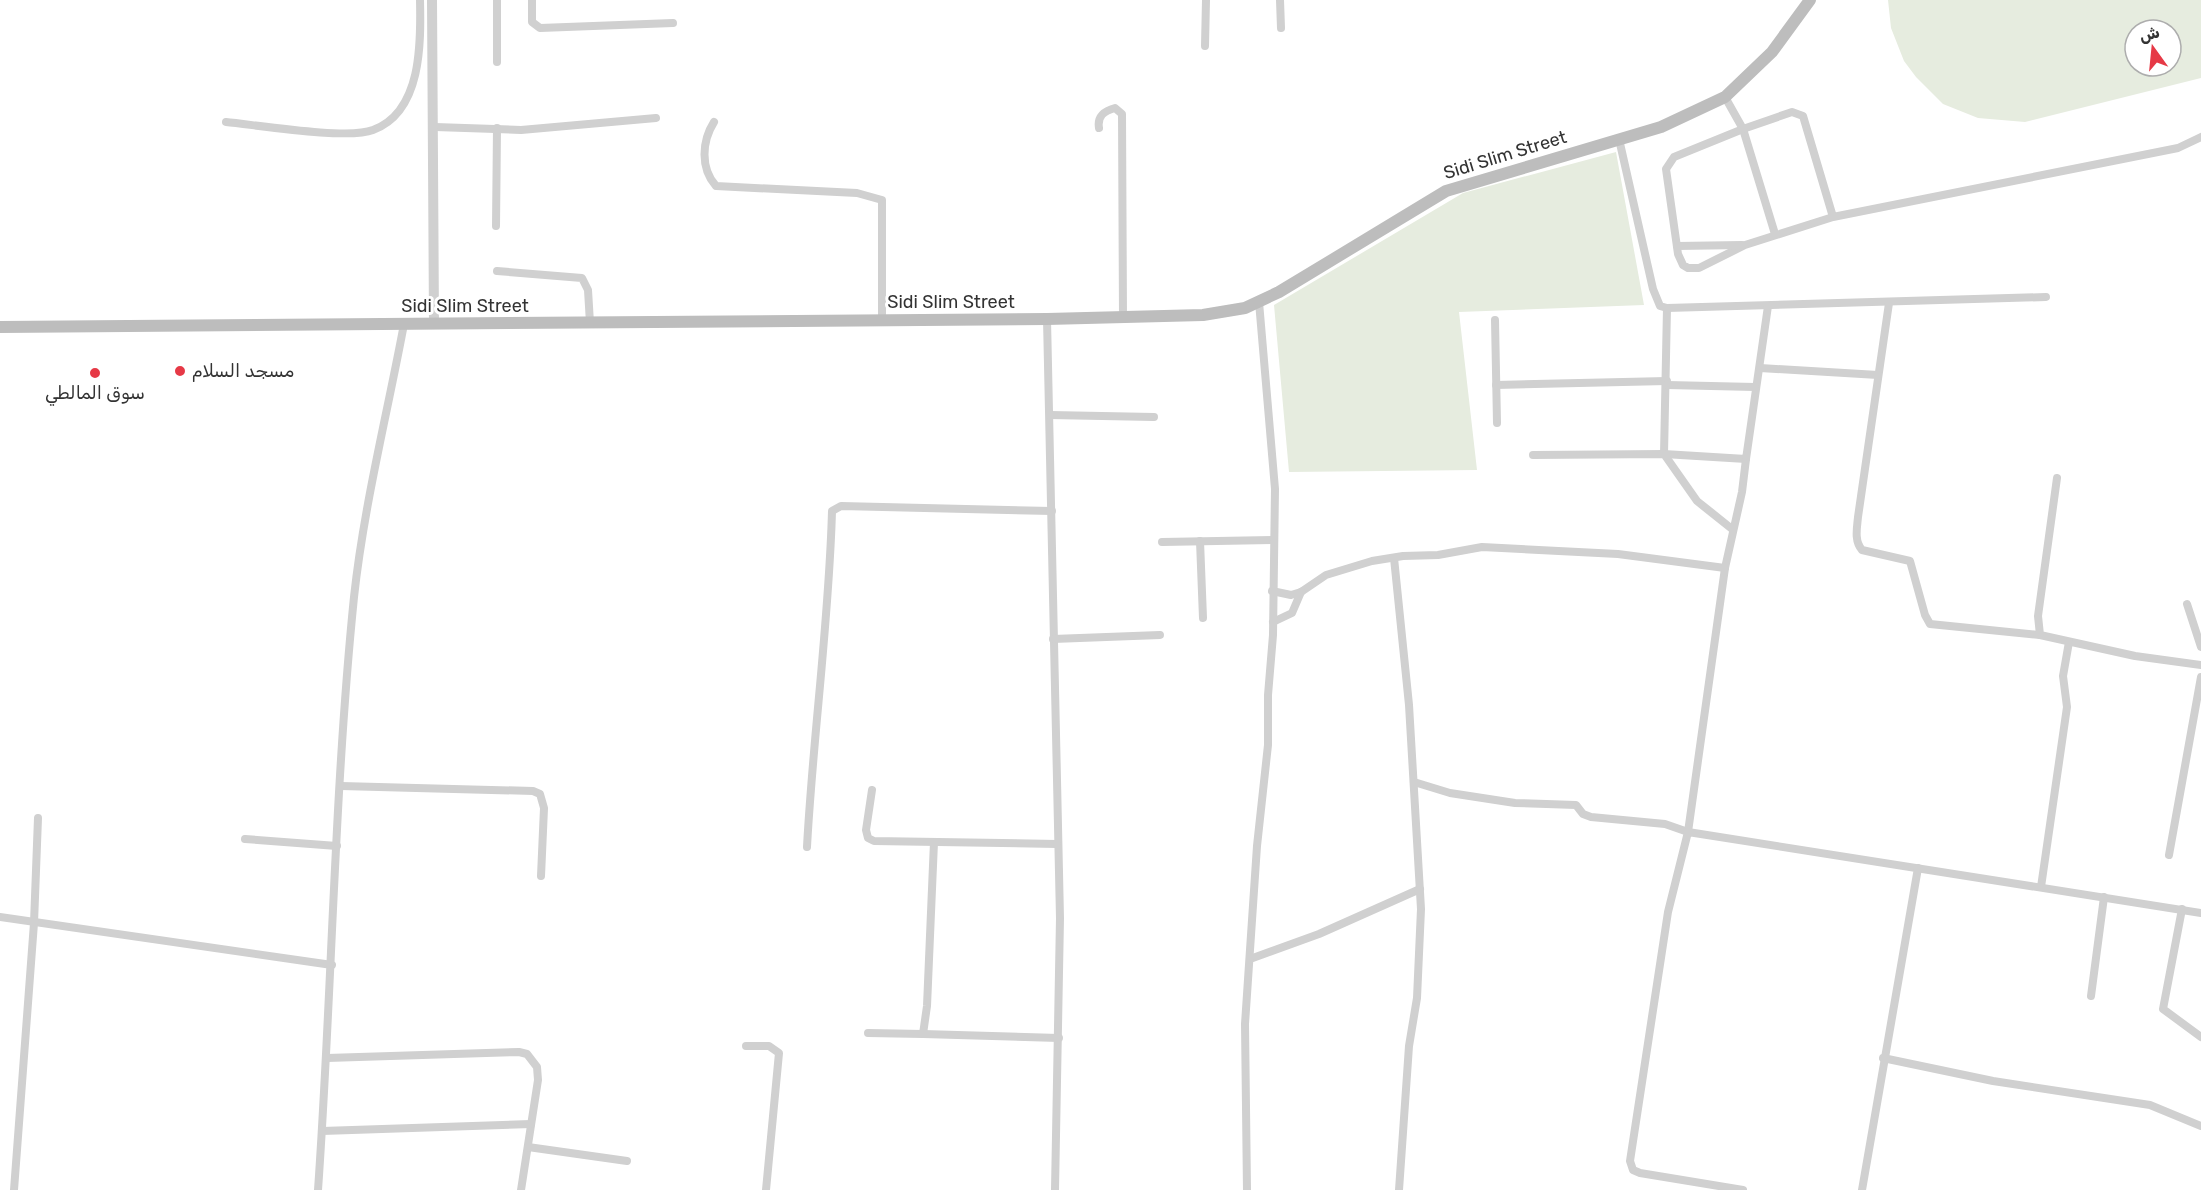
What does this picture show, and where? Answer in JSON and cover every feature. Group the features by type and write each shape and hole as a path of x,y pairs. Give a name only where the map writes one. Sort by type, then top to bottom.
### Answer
{"main road":[{"name":"Sidi Slim Street","path":"0,327 1047,319 1203,315 1227,312 1260,302 1446,191 1682,119 1725,97 1772,52 1810,0"}],"street":[{"path":"226,122 340,133 368,132 386,124 399,112 411,89 421,36 420,0"},
{"path":"432,0 435,127 434,324"},
{"path":"497,0 498,62"},
{"path":"532,0 532,22 540,28 673,23"},
{"path":"1205,46 1206,0"},
{"path":"1280,0 1281,28"},
{"path":"1725,97 1743,129 1775,234"},
{"path":"1098,128 1102,113 1115,108 1122,114 1123,316"},
{"path":"1833,217 1803,116 1792,112 1674,157 1666,169 1677,246 1683,265 1688,268 1700,268 1745,245 1833,217 2178,148 2201,137"},
{"path":"435,127 521,130 656,118"},
{"path":"714,122 704,150 709,175 716,186 857,193 882,200 882,320"},
{"path":"496,226 497,128"},
{"path":"1619,139 1660,306 1667,308 1768,306 2046,297"},
{"path":"1677,246 1745,245"},
{"path":"497,272 582,278 588,291 590,323"},
{"path":"1247,1190 1244,1072 1250,959 1268,745 1275,489 1260,302"},
{"path":"1889,303 1856,534 1862,550 1910,561 1925,615 1930,624 2040,635 2201,665"},
{"path":"1743,1190 1640,1173 1634,1170 1630,1161 1668,912 1688,832 1725,568 1742,492 1768,306"},
{"path":"1667,308 1664,454 1697,501 1732,529"},
{"path":"1047,319 1058,844 1059,1038 1055,1190"},
{"path":"1495,320 1497,423"},
{"path":"318,1190 327,1059 340,786 355,594 367,509 404,324"},
{"path":"1760,368 1878,375"},
{"path":"1496,385 1667,383 1755,387"},
{"path":"1050,415 1154,417"},
{"path":"1533,455 1664,454 1746,459"},
{"path":"2040,635 2038,616 2057,478"},
{"path":"807,847 822,671 822,639 832,511 841,506 1052,512"},
{"path":"1162,542 1274,540"},
{"path":"1200,541 1203,618"},
{"path":"1272,591 1282,595 1301,592 1326,575 1339,570 1394,558 1504,546 1618,554 1725,568"},
{"path":"1394,558 1414,782 1421,944 1409,1046 1399,1190"},
{"path":"1273,622 1292,613 1301,592"},
{"path":"2187,604 2201,647"},
{"path":"1053,639 1160,635"},
{"path":"2041,887 2067,707 2063,676 2069,642"},
{"path":"2169,855 2201,677"},
{"path":"1414,782 1450,793 1477,795 1515,803 1576,806 1583,814 1591,817 1665,824 1688,832 2201,913"},
{"path":"340,786 533,791 540,794 544,808 540,876"},
{"path":"872,790 866,830 868,838 874,841 1058,844"},
{"path":"14,1190 34,923 39,818"},
{"path":"245,839 337,846"},
{"path":"922,1034 927,1006 934,842"},
{"path":"1862,1190 1883,1058 1918,868"},
{"path":"1250,959 1319,934 1420,889"},
{"path":"2091,996 2104,897"},
{"path":"2182,909 2163,1009 2201,1037"},
{"path":"0,917 332,965"},
{"path":"868,1033 1059,1038"},
{"path":"746,1046 769,1046 779,1053 766,1190"},
{"path":"327,1059 519,1052 527,1054 537,1067 538,1080 521,1190"},
{"path":"1883,1058 1993,1081 2150,1106 2201,1126"},
{"path":"322,1131 531,1124"},
{"path":"528,1147 627,1161"}],"shaded area":[{"path":"1888,0 2201,0 2201,78 2025,122 1978,118 1943,104 1916,77 1904,61 1891,28"},
{"path":"1616,152 1644,305 1459,312 1477,470 1289,472 1274,305 1463,193"}],"place":[{"name":"مسجد السلام","path":"180,371"},
{"name":"سوق المالطي","path":"95,373"}]}
